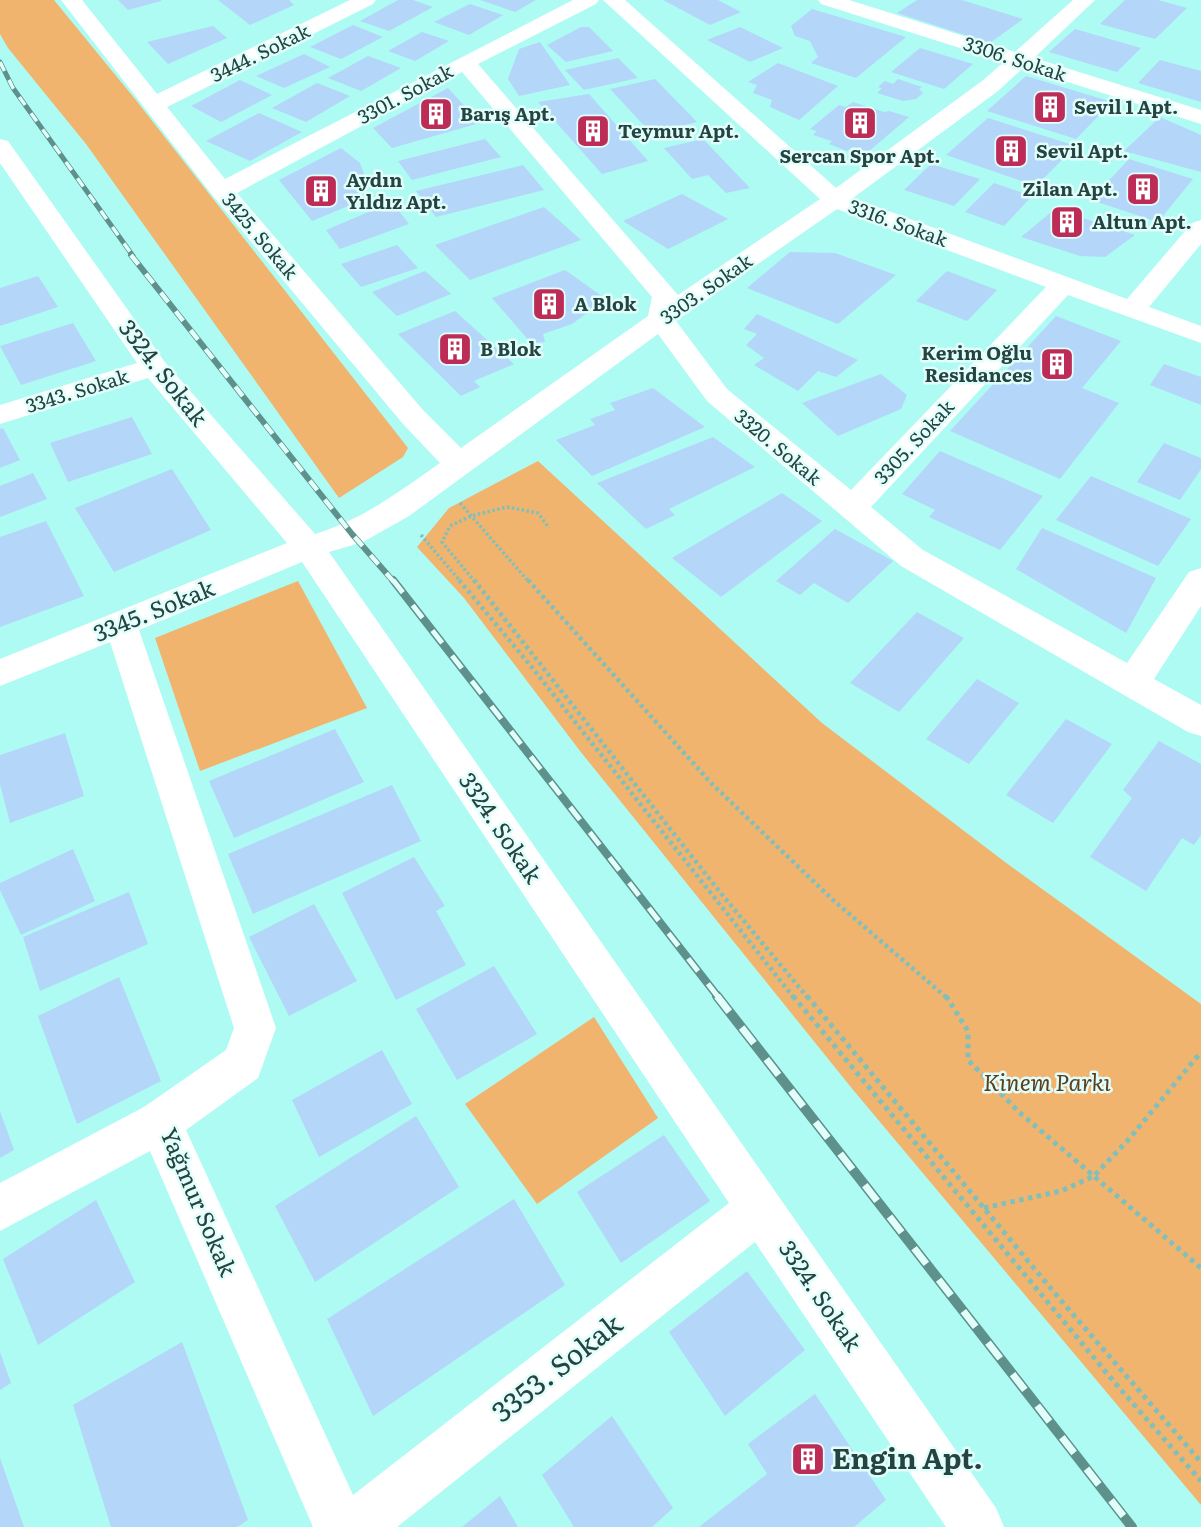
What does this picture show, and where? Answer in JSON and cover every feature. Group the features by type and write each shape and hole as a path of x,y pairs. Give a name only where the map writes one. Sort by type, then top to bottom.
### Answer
{"street":[{"name":"3425. Sokak","path":"71,0 222,191 414,416 449,471"},
{"path":"325,0 344,12"},
{"name":"3444. Sokak","path":"153,105 366,0"},
{"name":"3301. Sokak","path":"222,191 465,62 589,0"},
{"name":"3316. Sokak","path":"613,0 835,200 1201,335"},
{"name":"3306. Sokak","path":"828,0 864,5 1019,60 1201,117"},
{"name":"3303. Sokak","path":"308,547 352,534 398,508 661,319 835,200 990,86 1085,0"},
{"name":"3320. Sokak","path":"465,62 665,296 661,319 717,395 912,558 1201,722"},
{"name":"3324. Sokak","path":"0,146 12,189 154,367 308,547 977,1527"},
{"path":"1132,309 1201,228"},
{"name":"3305. Sokak","path":"851,509 1064,284"},
{"name":"3343. Sokak","path":"0,415 154,367"},
{"name":"3345. Sokak","path":"0,673 308,547"},
{"path":"1133,681 1201,580"},
{"name":"Yağmur Sokak","path":"121,625 255,1028 243,1063 160,1122 340,1527"},
{"path":"0,1208 160,1122"},
{"name":"3353. Sokak","path":"354,1527 761,1208"}],"path":[{"path":"449,471 471,516 712,784 833,900 945,995 968,1031 968,1060 1018,1112 1201,1268"},
{"path":"549,528 538,513 508,507 471,516 450,526 442,542 520,636 719,891 1201,1462"},
{"path":"398,508 530,664 743,936 1115,1384 1201,1480"},
{"path":"984,1208 1061,1191 1094,1176 1129,1139 1201,1052"}],"green space":[{"path":"0,0 54,0 135,99 408,448 403,457 339,498 86,144 8,48 0,34"},
{"name":"Kinem Parkı","path":"538,461 822,723 1005,862 1201,1004 1201,1505 854,1091 580,751 464,598 417,547 449,508"},
{"path":"298,581 367,708 200,771 155,638"},
{"path":"594,1017 658,1118 537,1204 465,1104"}],"building":[{"path":"118,0 161,0 161,1 128,10"},
{"path":"218,0 289,0 294,5 250,25"},
{"path":"398,0 413,0 433,7 389,31 360,21"},
{"path":"480,0 536,0 515,12"},
{"path":"663,0 718,0 741,12 710,25"},
{"path":"917,0 962,0 1023,19 990,43 897,13"},
{"path":"1125,0 1158,0 1187,8 1155,39 1100,24"},
{"path":"470,4 503,15 469,35 434,22"},
{"path":"812,9 906,37 856,78 811,63 818,57 810,41 795,36 791,26"},
{"path":"353,25 383,37 341,59 310,47"},
{"path":"213,26 227,38 168,64 147,42"},
{"path":"581,27 589,27 613,51 566,62 547,45"},
{"path":"740,27 783,48 750,62 707,40"},
{"path":"1075,29 1141,48 1117,72 1049,52"},
{"path":"422,32 449,41 415,61 388,51"},
{"path":"540,42 570,85 519,96 508,79 519,49"},
{"path":"920,48 973,64 944,89 891,72"},
{"path":"304,54 330,67 284,88 256,76"},
{"path":"368,56 401,68 361,91 328,78"},
{"path":"618,58 638,78 584,90 565,70"},
{"path":"1160,60 1201,71 1201,102 1138,83"},
{"path":"778,63 838,86 799,120 770,107 772,100 753,93 757,85 748,82"},
{"name":"Sevil 1 Apt.","path":"1026,76 1112,102 1076,139 987,111"},
{"path":"655,79 697,122 651,133 610,89"},
{"path":"898,79 922,87 919,89 923,93 916,99 903,101 877,93 882,88 878,87 885,81 893,84"},
{"path":"240,80 272,95 221,122 191,106"},
{"path":"317,83 350,96 306,122 272,108"},
{"name":"Barış Apt.","path":"448,88 480,123 392,148 373,128"},
{"name":"Teymur Apt.","path":"589,94 648,161 602,174 538,102"},
{"name":"Sercan Spor Apt.","path":"853,102 909,117 868,152 852,147 847,151 829,144 832,141 813,135 817,131 810,129 839,105 846,107"},
{"path":"259,113 302,132 250,161 206,141"},
{"path":"1160,117 1201,135 1201,172 1124,151"},
{"name":"Sevil Apt.","path":"988,118 1076,146 1036,186 946,155"},
{"path":"485,139 501,157 412,180 398,161"},
{"path":"703,139 750,188 726,193 708,175 692,179 664,148"},
{"name":"Aydın Yıldız Apt.","path":"341,148 360,163 364,174 346,182 365,199 312,221 279,180"},
{"name":"Zilan Apt.","path":"1129,159 1193,179 1158,222 1091,200"},
{"path":"931,164 980,179 954,206 904,190"},
{"path":"523,165 544,190 436,217 416,191"},
{"path":"994,183 1032,196 1004,226 965,212"},
{"path":"682,194 728,219 668,249 623,221"},
{"path":"392,202 409,224 340,249 326,230"},
{"path":"544,207 581,240 470,280 435,245"},
{"name":"Altun Apt.","path":"1055,209 1135,235 1105,257 1080,256 1021,237"},
{"path":"397,245 418,268 361,287 341,264"},
{"path":"790,252 835,253 896,275 838,324 747,288"},
{"name":"A Blok","path":"565,270 606,299 572,324 543,334 545,342 531,343 492,298"},
{"path":"425,271 451,294 397,316 372,292"},
{"path":"947,271 997,290 967,321 916,301"},
{"path":"38,276 58,307 0,326 0,288"},
{"name":"B Blok","path":"455,311 514,364 474,381 480,387 461,396 398,334"},
{"path":"757,314 858,360 836,377 818,371 798,391 754,365 764,358 746,345 757,334 744,329"},
{"name":"Kerim Oğlu Residances","path":"1056,316 1121,341 1082,388 1119,403 1060,479 950,431"},
{"path":"73,323 96,361 21,385 0,346"},
{"path":"1164,364 1201,377 1201,405 1150,385"},
{"path":"881,374 907,395 901,409 838,436 802,403"},
{"path":"653,388 705,427 592,476 556,440 595,425 590,419 615,410 610,403"},
{"path":"132,417 152,454 68,482 50,443"},
{"path":"3,428 20,460 0,468 0,429"},
{"path":"713,437 755,467 669,509 675,515 646,529 597,483"},
{"path":"1164,443 1201,458 1201,469 1180,500 1137,482"},
{"path":"940,451 1043,496 1000,550 929,517 935,510 902,494"},
{"path":"172,469 211,530 114,572 75,508"},
{"path":"33,473 47,499 0,517 0,486"},
{"path":"1091,476 1191,519 1158,566 1056,520"},
{"path":"782,493 822,521 721,597 672,558"},
{"path":"46,521 84,596 0,627 0,537"},
{"path":"1042,528 1156,578 1126,633 1016,569"},
{"path":"835,529 893,561 848,603 814,583 800,595 776,581"},
{"path":"917,612 964,638 899,712 850,683"},
{"path":"977,679 1019,703 969,764 926,739"},
{"path":"1066,719 1112,744 1053,823 1006,795"},
{"path":"335,729 364,782 234,838 209,781"},
{"path":"65,733 84,796 10,823 0,784 0,755"},
{"path":"1159,741 1201,764 1201,835 1194,845 1182,838 1146,891 1090,857 1132,798 1123,790"},
{"path":"392,785 421,841 253,914 228,854"},
{"path":"73,849 95,901 21,935 0,890 0,883"},
{"path":"414,857 445,906 436,911 466,965 396,1000 342,893"},
{"path":"129,892 148,944 40,991 23,937"},
{"path":"314,904 357,981 289,1016 249,937"},
{"path":"494,966 537,1034 457,1080 416,1009"},
{"path":"119,977 161,1081 77,1124 38,1016"},
{"path":"382,1050 412,1104 319,1157 292,1100"},
{"path":"0,1111 14,1150 0,1158"},
{"path":"416,1116 459,1187 315,1282 275,1206"},
{"path":"664,1135 710,1201 621,1263 577,1192"},
{"path":"514,1199 565,1285 373,1416 327,1319"},
{"path":"96,1200 135,1282 38,1345 3,1259"},
{"path":"747,1271 805,1350 725,1416 669,1332"},
{"path":"182,1342 248,1520 237,1527 111,1527 73,1405"},
{"path":"0,1352 11,1383 0,1390"},
{"name":"Engin Apt.","path":"815,1394 886,1500 854,1527 699,1527 767,1474 748,1444"},
{"path":"612,1416 673,1508 652,1527 574,1527 542,1475"},
{"path":"0,1458 24,1527 0,1527"},
{"path":"500,1496 518,1527 462,1527"}],"railway":[{"path":"0,62 13,88 133,256"},
{"path":"131,255 352,534 394,582"},
{"path":"393,580 719,998"},
{"path":"717,996 1132,1527"}],"place":[{"name":"Sevil 1 Apt.","path":"1050,107"},
{"name":"Barış Apt.","path":"436,114"},
{"name":"Sercan Spor Apt.","path":"860,123"},
{"name":"Teymur Apt.","path":"593,131"},
{"name":"Sevil Apt.","path":"1011,151"},
{"name":"Zilan Apt.","path":"1143,189"},
{"name":"Aydın Yıldız Apt.","path":"321,191"},
{"name":"Altun Apt.","path":"1067,222"},
{"name":"A Blok","path":"549,304"},
{"name":"B Blok","path":"455,349"},
{"name":"Kerim Oğlu Residances","path":"1057,364"},
{"name":"Engin Apt.","path":"808,1459"}]}
